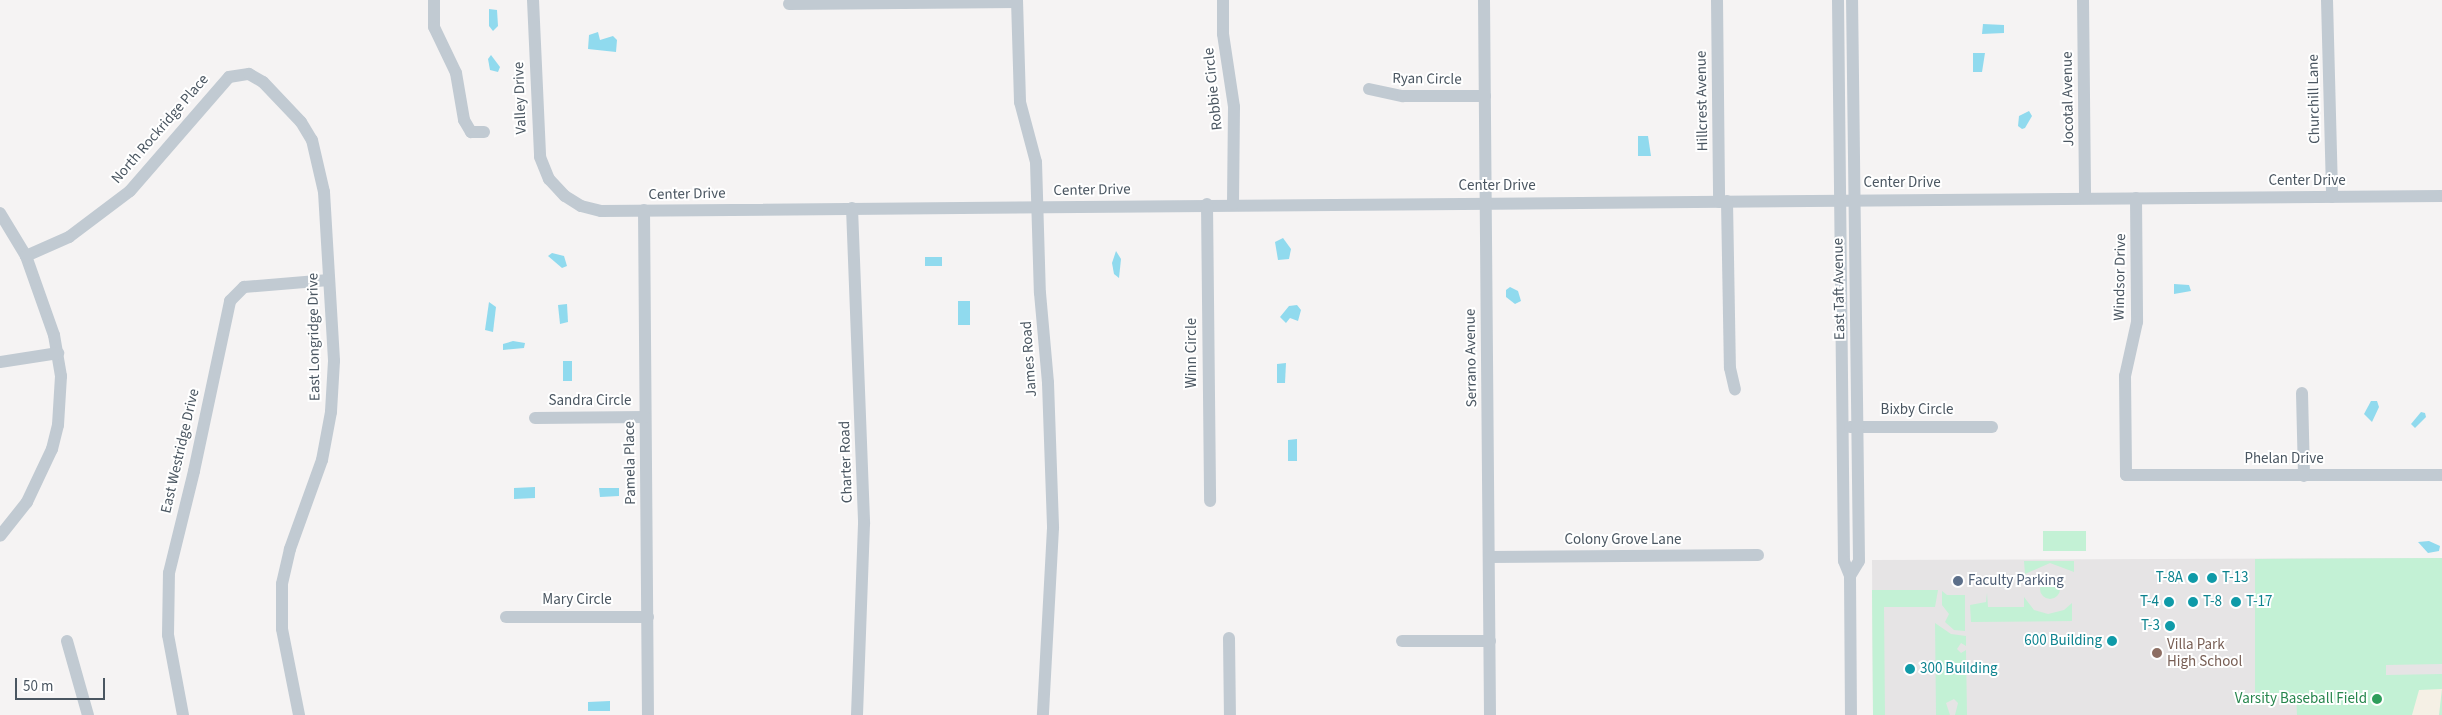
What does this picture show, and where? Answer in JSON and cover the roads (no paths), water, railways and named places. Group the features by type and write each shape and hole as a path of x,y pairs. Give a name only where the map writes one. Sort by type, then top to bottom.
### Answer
{"street":[{"path":"434,0 434,27 456,73 464,120 471,132 484,132"},
{"name":"Valley Drive","path":"533,0 538,146 544,169 558,190"},
{"name":"Robbie Circle","path":"1223,0 1223,34 1234,107 1234,204"},
{"name":"Serrano Avenue","path":"1484,0 1490,715"},
{"name":"Hillcrest Avenue","path":"1717,0 1730,368 1735,389"},
{"name":"East Taft Avenue","path":"1838,0 1844,561 1850,576 1850,715"},
{"name":"East Taft Avenue","path":"1850,576 1859,561 1852,0"},
{"name":"Jocotal Avenue","path":"2083,0 2085,198"},
{"name":"Churchill Lane","path":"2327,0 2332,197"},
{"path":"789,4 1017,1"},
{"name":"James Road","path":"1017,1 1020,96 1034,152 1039,207 1053,528 1043,715"},
{"name":"North Rockridge Place","path":"26,256 69,237 124,196 223,82 243,74"},
{"name":"East Longridge Drive","path":"243,74 263,82 301,122 312,140 324,192 334,361 327,439 316,482 285,567 281,604 300,715"},
{"name":"Ryan Circle","path":"1368,89 1403,96 1485,96"},
{"name":"Center Drive","path":"558,190 590,209 644,210 1208,204 2442,196"},
{"name":"Windsor Drive","path":"2126,475 2125,376 2137,322 2136,198"},
{"name":"Winn Circle","path":"1208,204 1210,501"},
{"name":"Charter Road","path":"852,208 864,524 857,715"},
{"name":"Pamela Place","path":"644,210 648,715"},
{"path":"0,213 26,256 58,353 61,399 52,450 27,502 0,536"},
{"name":"East Westridge Drive","path":"183,715 168,635 169,573 194,471 230,301 244,287 329,280"},
{"path":"0,362 58,353"},
{"path":"2302,393 2304,476"},
{"name":"Sandra Circle","path":"535,418 645,417"},
{"name":"Bixby Circle","path":"1842,426 1992,427"},
{"name":"Phelan Drive","path":"2126,475 2442,475"},
{"name":"Colony Grove Lane","path":"1489,557 1758,555"},
{"name":"Mary Circle","path":"506,617 648,616"},
{"path":"1229,638 1230,715"},
{"path":"66,641 88,715"},
{"path":"1402,641 1490,641"}],"water":[{"path":"489,9 497,10 498,26 493,31 489,26"},
{"path":"1983,24 2004,25 2004,33 1982,34"},
{"path":"598,32 600,40 613,36 617,40 616,52 588,49 589,35"},
{"path":"1973,53 1985,53 1982,72 1973,72"},
{"path":"491,55 500,67 498,72 490,70 488,59"},
{"path":"2029,111 2032,116 2025,128 2022,129 2018,126 2019,116"},
{"path":"1638,136 1648,136 1651,156 1638,156"},
{"path":"1283,238 1291,249 1289,259 1278,260 1275,242"},
{"path":"1116,251 1121,259 1119,278 1114,274 1112,263"},
{"path":"552,253 564,256 567,266 562,268 548,256"},
{"path":"925,257 942,257 942,266 925,266"},
{"path":"2174,284 2189,285 2191,291 2174,294"},
{"path":"1510,287 1518,291 1521,301 1515,304 1506,297 1506,290"},
{"path":"958,301 970,301 970,325 958,325"},
{"path":"489,302 496,307 493,332 485,330"},
{"path":"567,304 568,322 560,324 558,305"},
{"path":"1297,305 1301,310 1298,321 1290,318 1286,323 1280,317 1289,306"},
{"path":"513,341 525,343 524,348 503,350 503,344"},
{"path":"563,361 572,361 572,381 563,381"},
{"path":"1286,363 1285,383 1277,383 1277,364"},
{"path":"2371,401 2377,401 2379,407 2372,422 2364,414"},
{"path":"2421,412 2425,413 2426,417 2415,428 2411,424"},
{"path":"1297,439 1297,461 1288,461 1288,440"},
{"path":"535,487 535,498 514,499 514,488"},
{"path":"599,488 619,488 619,496 600,497"},
{"path":"2429,541 2440,546 2439,551 2428,553 2418,542"},
{"path":"610,701 610,711 588,711 588,702"}],"place":[{"name":"T-8A","path":"2193,578"},
{"name":"T-13","path":"2212,578"},
{"name":"Faculty Parking","path":"1958,581"},
{"name":"T-4","path":"2169,602"},
{"name":"T-8","path":"2193,602"},
{"name":"T-17","path":"2236,602"},
{"name":"T-3","path":"2170,626"},
{"name":"600 Building","path":"2112,641"},
{"name":"Villa Park High School","path":"2157,653"},
{"name":"300 Building","path":"1910,669"},
{"name":"Varsity Baseball Field","path":"2377,699"}]}
